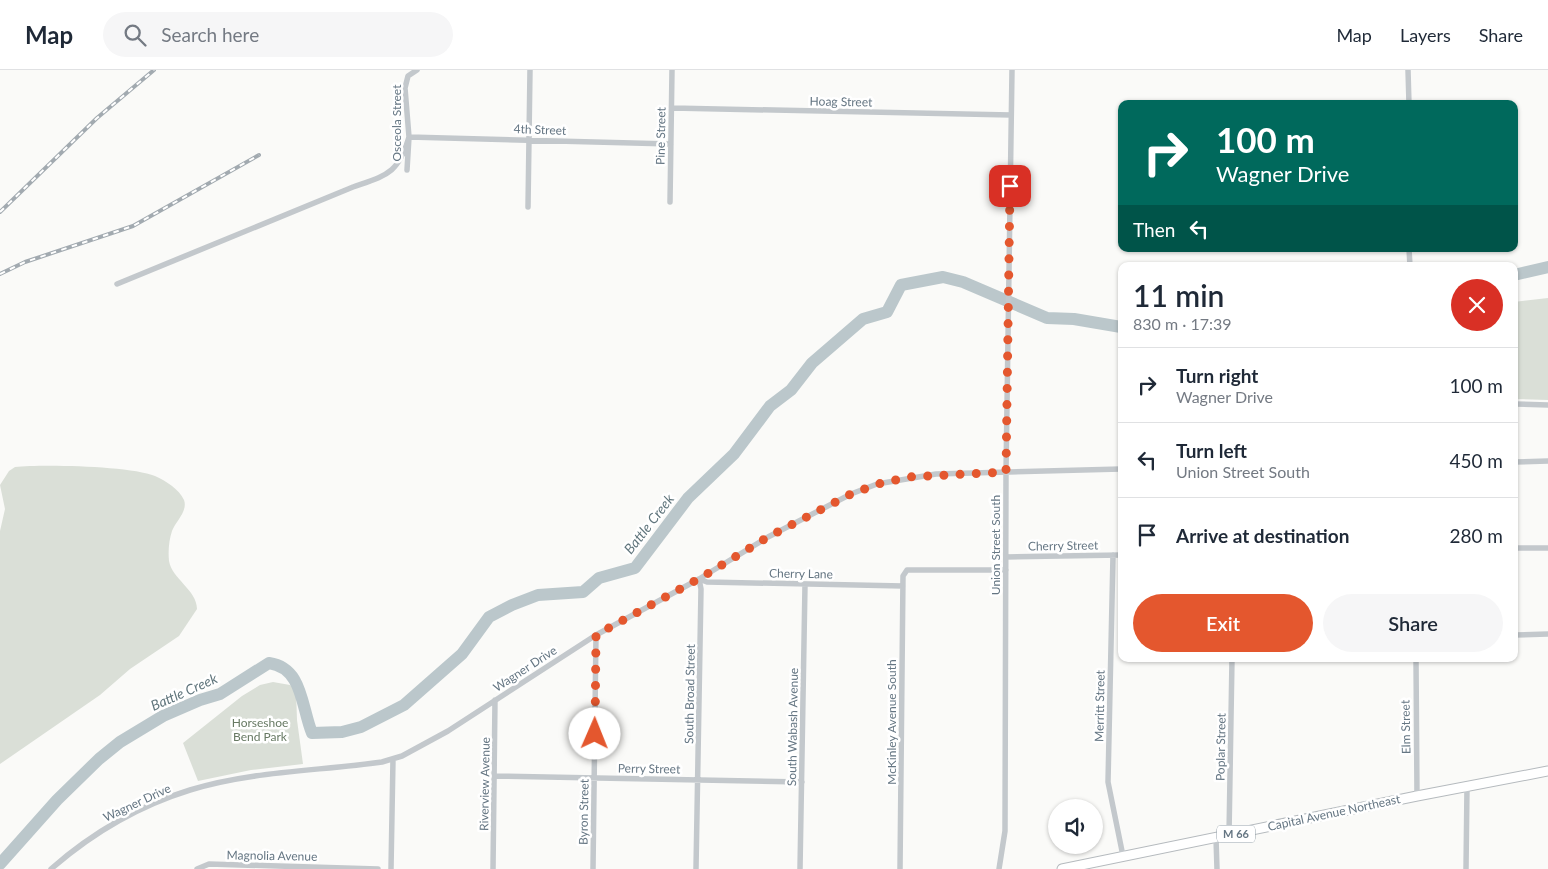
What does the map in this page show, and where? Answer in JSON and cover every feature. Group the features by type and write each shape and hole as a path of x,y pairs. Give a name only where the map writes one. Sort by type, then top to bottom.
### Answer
{"main road":[{"name":"Capital Avenue Northeast","path":"1062,869 1093,866 1123,856 1548,771"}],"street":[{"name":"Osceola Street","path":"407,170 409,137 405,88 408,76 417,70"},
{"path":"528,207 530,70"},
{"name":"Pine Street","path":"670,202 672,70"},
{"name":"Union Street South","path":"999,869 1005,831 1003,804 1006,472 1012,70"},
{"path":"1408,70 1409,100"},
{"name":"Hoag Street","path":"672,108 1011,115"},
{"path":"118,284 353,187 387,175 403,158 409,137"},
{"name":"4th Street","path":"409,137 671,144"},
{"path":"1518,404 1547,405 1548,412"},
{"path":"1518,462 1548,461"},
{"name":"Wagner Drive","path":"51,869 71,851 100,831 141,809 190,790 226,782 393,759 448,731 596,635 699,579 768,537 851,494 878,484 936,474 1118,469"},
{"path":"1518,548 1548,548"},
{"name":"Merritt Street","path":"1113,555 1108,783 1123,856"},
{"name":"Cherry Street","path":"1006,557 1118,555"},
{"name":"McKinley Avenue South","path":"900,869 903,576 907,570 1006,570"},
{"name":"Cherry Lane","path":"699,579 707,582 903,586"},
{"name":"South Broad Street","path":"696,869 701,590 699,579"},
{"name":"South Wabash Avenue","path":"800,869 805,585"},
{"path":"1518,635 1548,634"},
{"name":"Byron Street","path":"593,869 596,635"},
{"name":"Poplar Street","path":"1229,836 1232,662"},
{"name":"Elm Street","path":"1416,662 1417,796"},
{"name":"Riverview Avenue","path":"493,869 495,700"},
{"path":"392,869 393,759"},
{"name":"Perry Street","path":"495,776 802,782"},
{"path":"1466,869 1467,787"},
{"path":"1216,838 1217,869"},
{"name":"Magnolia Avenue","path":"197,869 209,864 378,869"}],"green space":[{"path":"1548,298 1548,400 1518,399 1518,302"},
{"path":"65,466 127,470 155,476 172,486 182,496 185,504 183,512 171,534 169,561 175,573 193,596 197,609 179,636 130,669 100,695 0,764 0,531 5,509 0,485 9,471 15,467"},
{"name":"Horseshoe Bend Park","path":"273,682 290,685 296,690 297,720 303,764 251,770 198,781 183,743 242,696 260,685"}],"waterway":[{"name":"Battle Creek","path":"1518,274 1548,267"},
{"name":"Battle Creek","path":"0,864 57,800 99,759 120,742 163,716 200,700 220,694 269,663 280,666 289,672 295,680 303,700 312,733 342,732 361,727 404,705 462,654 489,617 512,605 538,595 583,592 599,578 635,568 688,498 734,454 770,406 791,390 812,363 863,319 887,312 901,285 943,277 963,282 1047,318 1074,319 1118,326"}],"railway":[{"path":"0,212 97,118 154,70"},
{"path":"0,274 25,262 133,226 259,155"}],"route":[{"path":"595,734 596,635 702,577 768,537 851,494 878,484 909,477 936,474 1006,472 1010,186"}]}
